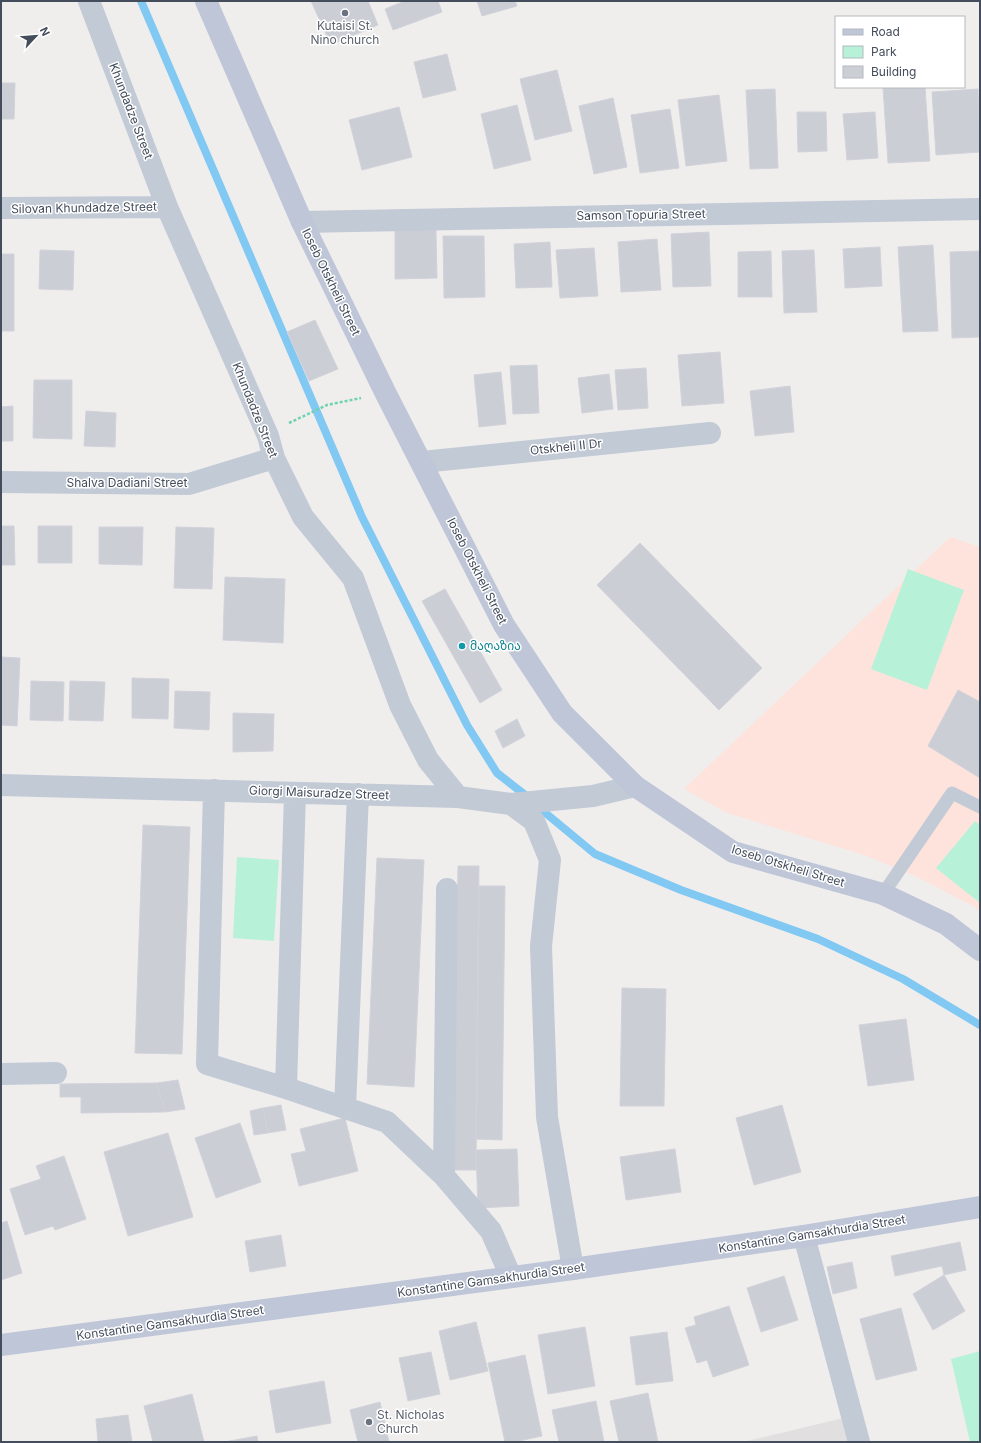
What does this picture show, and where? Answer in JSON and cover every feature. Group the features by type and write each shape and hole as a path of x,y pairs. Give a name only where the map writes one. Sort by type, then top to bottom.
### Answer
{"street":[{"name":"Khundadze Street","path":"89,1 167,207 268,436 274,458 303,517 353,578 400,705 428,760 458,797"},
{"name":"Ioseb Otskheli Street","path":"206,1 302,222 385,392 504,625 558,707 635,786 733,852 883,894 946,924 980,950"},
{"name":"Silovan Khundadze Street","path":"1,208 167,207"},
{"name":"Samson Topuria Street","path":"302,222 980,209"},
{"name":"Otskheli II Dr","path":"422,462 710,433"},
{"name":"Shalva Dadiani Street","path":"1,482 189,484 274,458"},
{"name":"Giorgi Maisuradze Street","path":"1,785 458,797 511,804 593,796 635,786"},
{"path":"214,790 207,1064 286,1088 387,1122 444,1176 491,1231 511,1277"},
{"path":"286,1088 295,793"},
{"path":"345,1108 358,794"},
{"path":"511,804 534,821 550,860 541,946 547,1116 573,1269"},
{"path":"444,1176 447,889"},
{"path":"1,1074 56,1073"},
{"name":"Konstantine Gamsakhurdia Street","path":"1,1345 573,1269 804,1236 980,1207"},
{"path":"804,1236 859,1442"}],"lane":[{"path":"883,894 952,793 980,807"}],"path":[{"path":"306,414 328,405 385,392"}],"shaded area":[{"path":"950,537 980,547 980,912 973,906 915,876 867,856 727,813 684,789"},
{"path":"852,1416 859,1442 743,1442"}],"green space":[{"path":"908,569 964,590 927,690 871,669"},
{"path":"975,821 980,825 980,903 936,868"},
{"path":"237,857 279,860 274,941 233,938"},
{"path":"980,1351 980,1442 970,1442 951,1359"}],"building":[{"name":"Kutaisi St. Nino church","path":"311,1 368,1 378,25 331,45"},
{"path":"405,1 438,1 442,12 393,30 385,9"},
{"path":"477,1 515,1 517,6 482,16"},
{"path":"447,54 456,90 423,98 414,62"},
{"path":"557,70 572,131 535,140 520,79"},
{"path":"1,83 15,83 14,119 1,119"},
{"path":"883,88 925,88 930,161 888,163"},
{"path":"775,89 778,168 750,169 746,90"},
{"path":"978,89 980,152 936,155 932,92"},
{"path":"719,95 727,161 686,166 678,100"},
{"path":"613,98 627,167 594,174 579,106"},
{"path":"517,105 531,160 494,169 481,114"},
{"path":"399,107 412,157 362,170 349,120"},
{"path":"670,109 679,168 640,173 631,115"},
{"path":"797,112 826,112 827,151 798,152"},
{"path":"875,112 878,158 847,160 843,114"},
{"path":"395,229 436,230 437,278 395,279"},
{"path":"709,232 711,286 673,287 671,234"},
{"path":"443,236 484,236 485,297 444,298"},
{"path":"657,239 661,290 621,292 618,242"},
{"path":"550,242 552,287 516,288 514,244"},
{"path":"933,245 938,331 903,332 898,247"},
{"path":"880,247 882,286 845,288 843,249"},
{"path":"594,248 598,296 560,298 556,250"},
{"path":"40,250 74,251 73,290 39,289"},
{"path":"814,250 817,312 784,313 782,251"},
{"path":"771,251 772,297 738,297 738,252"},
{"path":"980,251 980,337 952,338 950,252"},
{"path":"1,254 14,254 14,331 1,331"},
{"path":"315,320 338,369 309,381 287,332"},
{"path":"720,352 724,403 682,406 678,355"},
{"path":"537,365 539,413 513,414 510,366"},
{"path":"646,368 648,408 618,410 615,370"},
{"path":"501,372 506,424 479,427 474,375"},
{"path":"609,374 613,409 582,413 578,378"},
{"path":"34,380 72,380 72,439 33,438"},
{"path":"790,386 794,432 755,436 750,391"},
{"path":"13,406 13,441 1,441 1,407"},
{"path":"86,411 116,413 115,447 84,446"},
{"path":"1,526 14,526 15,565 1,565"},
{"path":"38,526 72,526 72,563 38,563"},
{"path":"99,527 143,527 142,565 99,564"},
{"path":"176,527 214,528 212,589 174,588"},
{"path":"640,543 762,668 719,710 597,585"},
{"path":"225,577 285,579 283,643 223,640"},
{"name":"მაღაზია","path":"445,589 502,690 480,703 422,601"},
{"path":"1,657 20,658 17,726 1,725"},
{"path":"132,678 169,679 168,719 132,718"},
{"path":"31,681 64,682 63,721 30,720"},
{"path":"70,681 105,682 103,721 69,720"},
{"path":"958,690 980,702 980,778 928,746"},
{"path":"175,691 210,692 209,730 174,728"},
{"path":"233,713 274,714 273,751 233,752"},
{"path":"517,719 525,736 503,748 495,731"},
{"path":"143,825 190,827 182,1054 135,1053"},
{"path":"377,858 424,860 414,1087 367,1084"},
{"path":"458,866 479,866 476,1170 454,1170"},
{"path":"479,886 505,886 502,1140 476,1139"},
{"path":"622,988 666,989 664,1106 620,1106"},
{"path":"906,1019 914,1080 868,1086 859,1025"},
{"path":"178,1080 185,1109 165,1112 157,1083"},
{"path":"157,1083 165,1112 81,1113 81,1097 60,1097 60,1084"},
{"path":"281,1105 286,1130 268,1133 263,1108"},
{"path":"782,1105 801,1172 754,1185 736,1118"},
{"path":"263,1108 268,1133 254,1135 250,1111"},
{"path":"345,1118 358,1171 299,1186 291,1154 306,1151 300,1129"},
{"path":"240,1123 261,1182 216,1198 195,1138"},
{"path":"168,1133 193,1217 128,1236 104,1152"},
{"path":"517,1149 519,1206 478,1208 476,1150"},
{"path":"675,1149 681,1192 626,1200 620,1157"},
{"path":"64,1156 86,1219 55,1230 53,1226 25,1235 10,1189 41,1179 36,1166"},
{"path":"7,1221 22,1273 1,1280 1,1223"},
{"path":"281,1235 286,1266 250,1272 245,1241"},
{"path":"960,1242 966,1270 944,1275 942,1266 895,1276 891,1256"},
{"path":"852,1262 857,1288 833,1294 827,1267"},
{"path":"944,1275 965,1311 933,1330 913,1294"},
{"path":"784,1276 798,1320 761,1332 747,1288"},
{"path":"729,1306 749,1365 713,1377 707,1360 697,1363 685,1328 696,1325 694,1317"},
{"path":"901,1308 917,1370 876,1380 860,1319"},
{"path":"476,1322 488,1371 450,1380 439,1331"},
{"path":"585,1327 595,1386 548,1394 538,1335"},
{"path":"667,1332 673,1381 636,1385 630,1337"},
{"path":"431,1352 440,1394 408,1401 399,1358"},
{"path":"525,1355 542,1436 514,1442 505,1442 488,1363"},
{"path":"324,1381 331,1423 276,1433 269,1391"},
{"path":"648,1393 658,1442 619,1442 610,1401"},
{"path":"192,1394 204,1442 153,1442 144,1406"},
{"path":"596,1401 604,1442 559,1442 552,1410"},
{"name":"St. Nicholas Church","path":"380,1402 389,1442 358,1442 350,1410"},
{"path":"128,1415 132,1442 98,1442 96,1419"},
{"path":"257,1436 258,1442 224,1442"}],"waterway":[{"path":"141,1 362,517 467,725 497,773 529,798"},
{"path":"537,806 595,854 681,890 818,939 903,979 980,1025"}],"place":[{"name":"Kutaisi St. Nino church","path":"345,13"},
{"name":"მაღაზია","path":"462,646"},
{"name":"St. Nicholas Church","path":"369,1422"}]}
